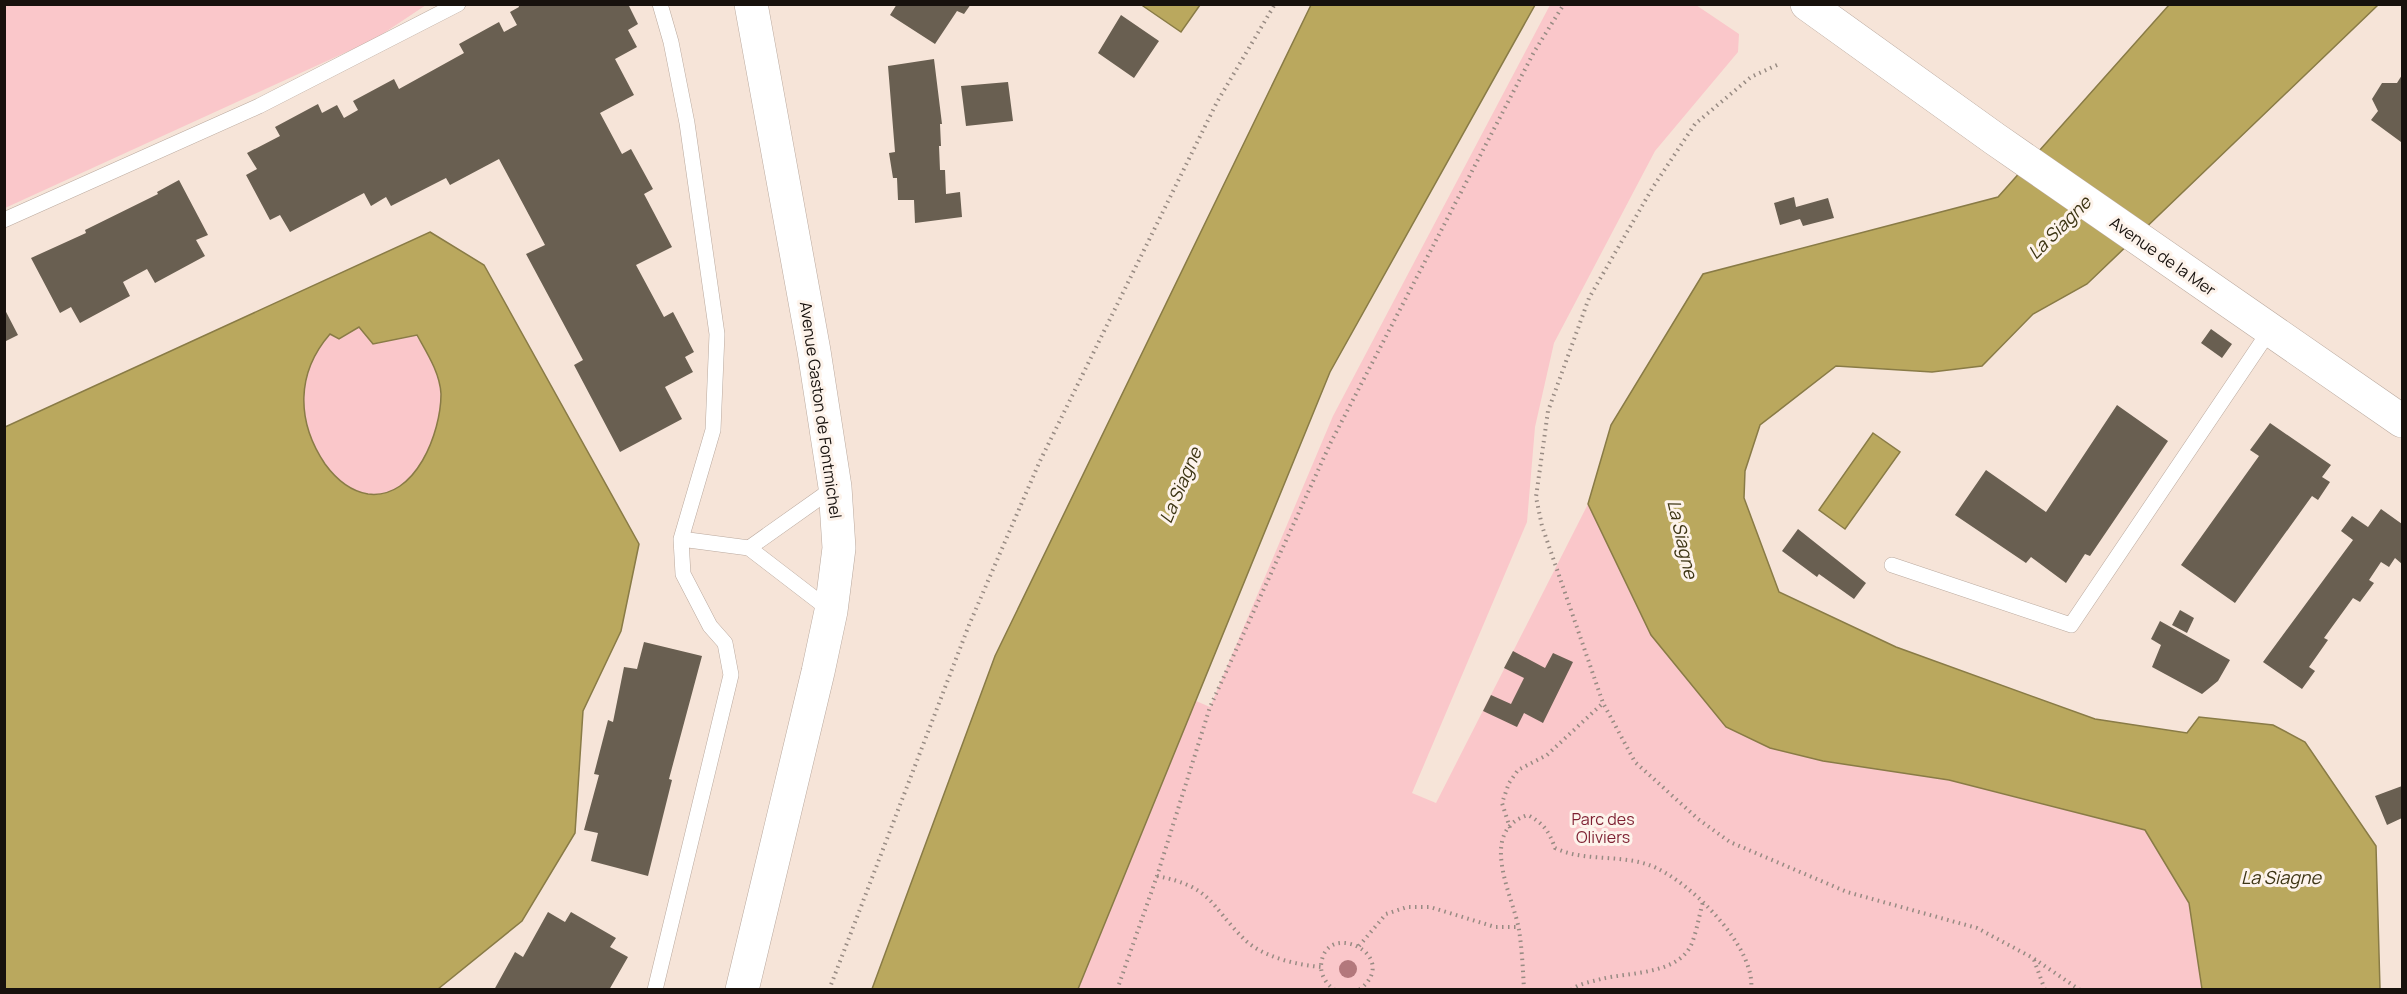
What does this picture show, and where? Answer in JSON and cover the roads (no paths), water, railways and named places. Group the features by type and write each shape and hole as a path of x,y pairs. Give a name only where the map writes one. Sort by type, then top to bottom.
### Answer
{"main road":[{"name":"Avenue Gaston de Fontmichel","path":"742,990 831,611 839,548 835,487 814,351 751,4"},
{"name":"Avenue de la Mer","path":"1807,4 1995,139 2403,421"}],"lane":[{"path":"4,220 259,106 458,4"},
{"path":"655,990 731,675 725,643 710,626 683,574 681,539 713,430 717,334 687,123 671,42 660,4"},
{"path":"1892,565 2071,625 2270,330"},
{"path":"749,548 835,487"},
{"path":"681,539 749,548 831,611"}],"water":[{"path":"1145,4 1200,5 1181,32 1143,6"},
{"path":"1311,5 1535,5 1330,372 1078,989 872,989 995,656"},
{"name":"La Siagne","path":"2169,5 2378,5 2087,284 2033,314 1982,366 1932,372 1836,366 1760,425 1745,471 1744,498 1779,592 1896,647 2095,719 2187,733 2199,717 2273,725 2305,742 2376,846 2380,989 2202,989 2189,903 2145,830 1949,780 1823,761 1770,748 1726,727 1651,635 1588,504 1611,425 1703,274 1998,197"},
{"path":"430,232 484,265 639,544 621,631 583,711 575,833 522,921 438,989 5,989 5,427","holes":["359,327 373,344 417,335 436,371 441,394 440,409 431,444 412,475 400,486 385,493 368,494 344,484 325,464 315,448 309,431 304,398 311,365 330,334 339,339"]},
{"path":"1873,433 1900,452 1845,529 1819,510"}],"park label":[{"name":"Parc des Oliviers","path":"1603,828"}]}
